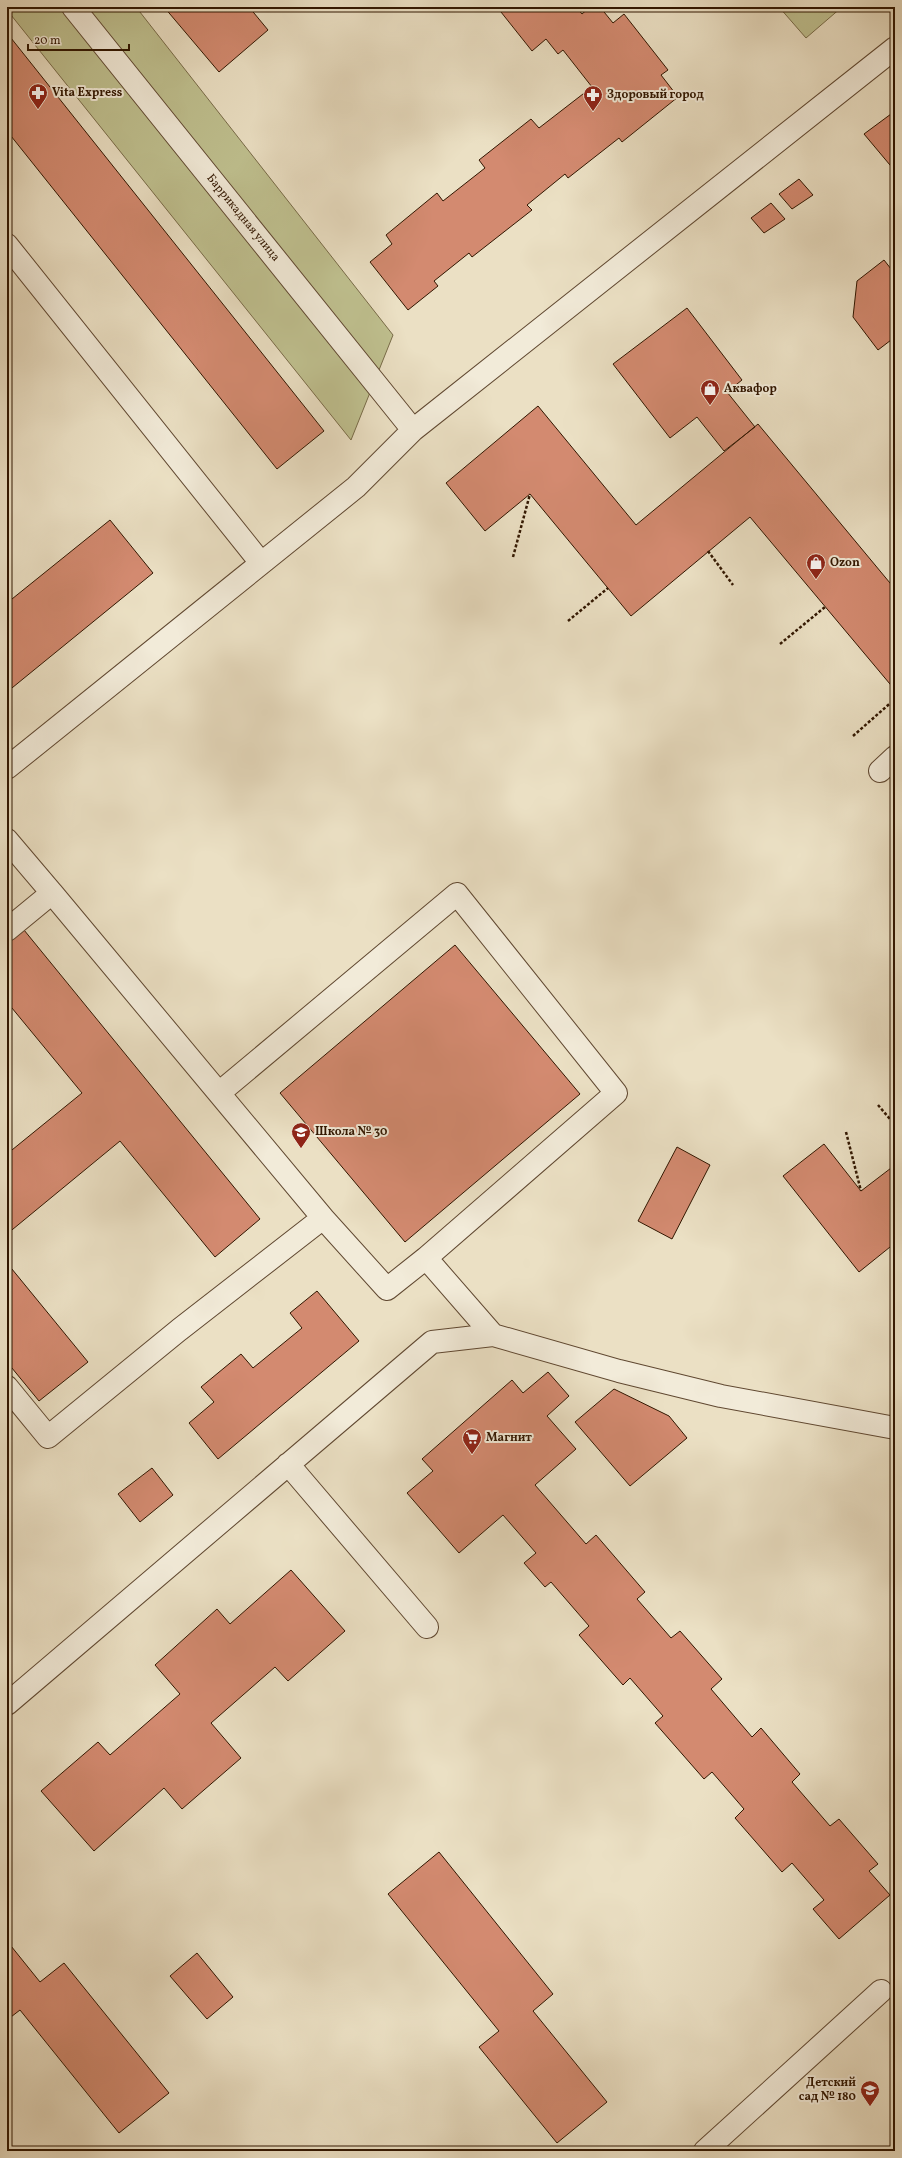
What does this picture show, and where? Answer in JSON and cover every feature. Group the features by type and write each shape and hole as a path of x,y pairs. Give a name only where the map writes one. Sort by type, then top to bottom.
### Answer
{"street":[{"name":"Баррикадная улица","path":"74,7 413,430"},
{"path":"7,768 356,487 413,430 895,48"},
{"path":"7,245 261,563"},
{"path":"7,840 323,1218 387,1289 426,1258 616,1093 457,894 219,1093"},
{"path":"7,930 52,893"},
{"path":"7,1386 48,1437 179,1330 323,1218"},
{"path":"426,1258 493,1335"},
{"path":"7,1704 432,1342 493,1335 620,1371 721,1396 895,1428"},
{"path":"288,1464 427,1627"},
{"path":"705,2151 881,1991"}],"path":[{"path":"513,557 530,494"},
{"path":"708,551 733,585"},
{"path":"568,621 608,588"},
{"path":"780,644 825,607"},
{"path":"853,736 895,700"},
{"path":"878,1105 895,1126"},
{"path":"846,1132 861,1191"}],"green space":[{"path":"7,7 136,7 393,335 351,440 7,10"},
{"path":"779,7 842,7 806,38"}],"building":[{"path":"164,7 249,7 268,30 219,72"},
{"path":"497,7 576,7 582,14 590,7 600,7 613,23 624,14 668,70 661,75 678,97 622,142 619,138 568,178 565,174 527,205 532,210 472,257 469,253 434,281 438,286 408,310 370,262 392,244 386,235 437,193 443,201 485,168 479,160 531,119 539,128 592,87 563,50 558,54 546,39 532,51"},
{"path":"7,33 324,431 277,469 7,131"},
{"path":"891,114 895,119 895,171 864,134"},
{"path":"799,179 813,195 792,209 779,194"},
{"path":"771,203 785,219 764,233 751,218"},
{"path":"884,260 895,274 895,337 878,350 853,317 857,281"},
{"path":"687,308 742,380 727,392 755,427 724,451 697,417 670,438 613,364"},
{"path":"538,406 636,525 758,424 895,589 895,690 750,517 631,616 530,494 485,531 446,483"},
{"path":"110,520 153,573 7,692 7,603"},
{"path":"24,930 260,1219 215,1257 120,1141 7,1234 7,1154 82,1093 7,1002 7,944"},
{"path":"455,945 580,1094 405,1242 280,1093"},
{"path":"824,1144 861,1191 895,1165 895,1243 859,1272 783,1176"},
{"path":"677,1147 710,1165 672,1239 638,1221"},
{"path":"7,1263 88,1362 39,1401 7,1362"},
{"path":"317,1291 359,1341 218,1459 189,1423 214,1402 201,1387 241,1354 253,1368 302,1328 290,1313"},
{"path":"548,1372 569,1396 547,1416 576,1449 535,1485 586,1544 596,1535 645,1592 637,1599 671,1638 680,1631 722,1679 711,1689 752,1737 761,1728 800,1774 792,1782 830,1826 839,1819 878,1864 869,1871 890,1895 839,1939 813,1909 824,1900 792,1863 782,1872 735,1818 744,1809 712,1772 704,1779 655,1723 663,1716 630,1678 623,1685 579,1635 589,1626 551,1582 545,1587 524,1563 536,1553 503,1515 459,1553 407,1493 433,1471 422,1459 512,1380 523,1393"},
{"path":"614,1389 669,1416 687,1438 630,1486 575,1422"},
{"path":"152,1468 173,1495 140,1522 118,1494"},
{"path":"291,1570 345,1631 288,1681 275,1667 211,1723 241,1758 182,1809 164,1788 94,1851 41,1791 98,1742 110,1755 180,1694 155,1665 217,1609 230,1624"},
{"path":"439,1852 553,1994 533,2011 607,2102 557,2143 479,2047 499,2031 388,1894"},
{"path":"7,1941 40,1982 64,1963 169,2093 119,2133 20,2010 7,2020"},
{"path":"197,1953 233,1997 207,2019 170,1976"}],"place":[{"name":"Vita Express","path":"38,110"},
{"name":"Здоровый город","path":"593,112"},
{"name":"Аквафор","path":"710,406"},
{"name":"Ozon","path":"816,580"},
{"name":"Школа № 30","path":"301,1149"},
{"name":"Магнит","path":"472,1455"},
{"name":"Детский сад № 180","path":"870,2107"}]}
